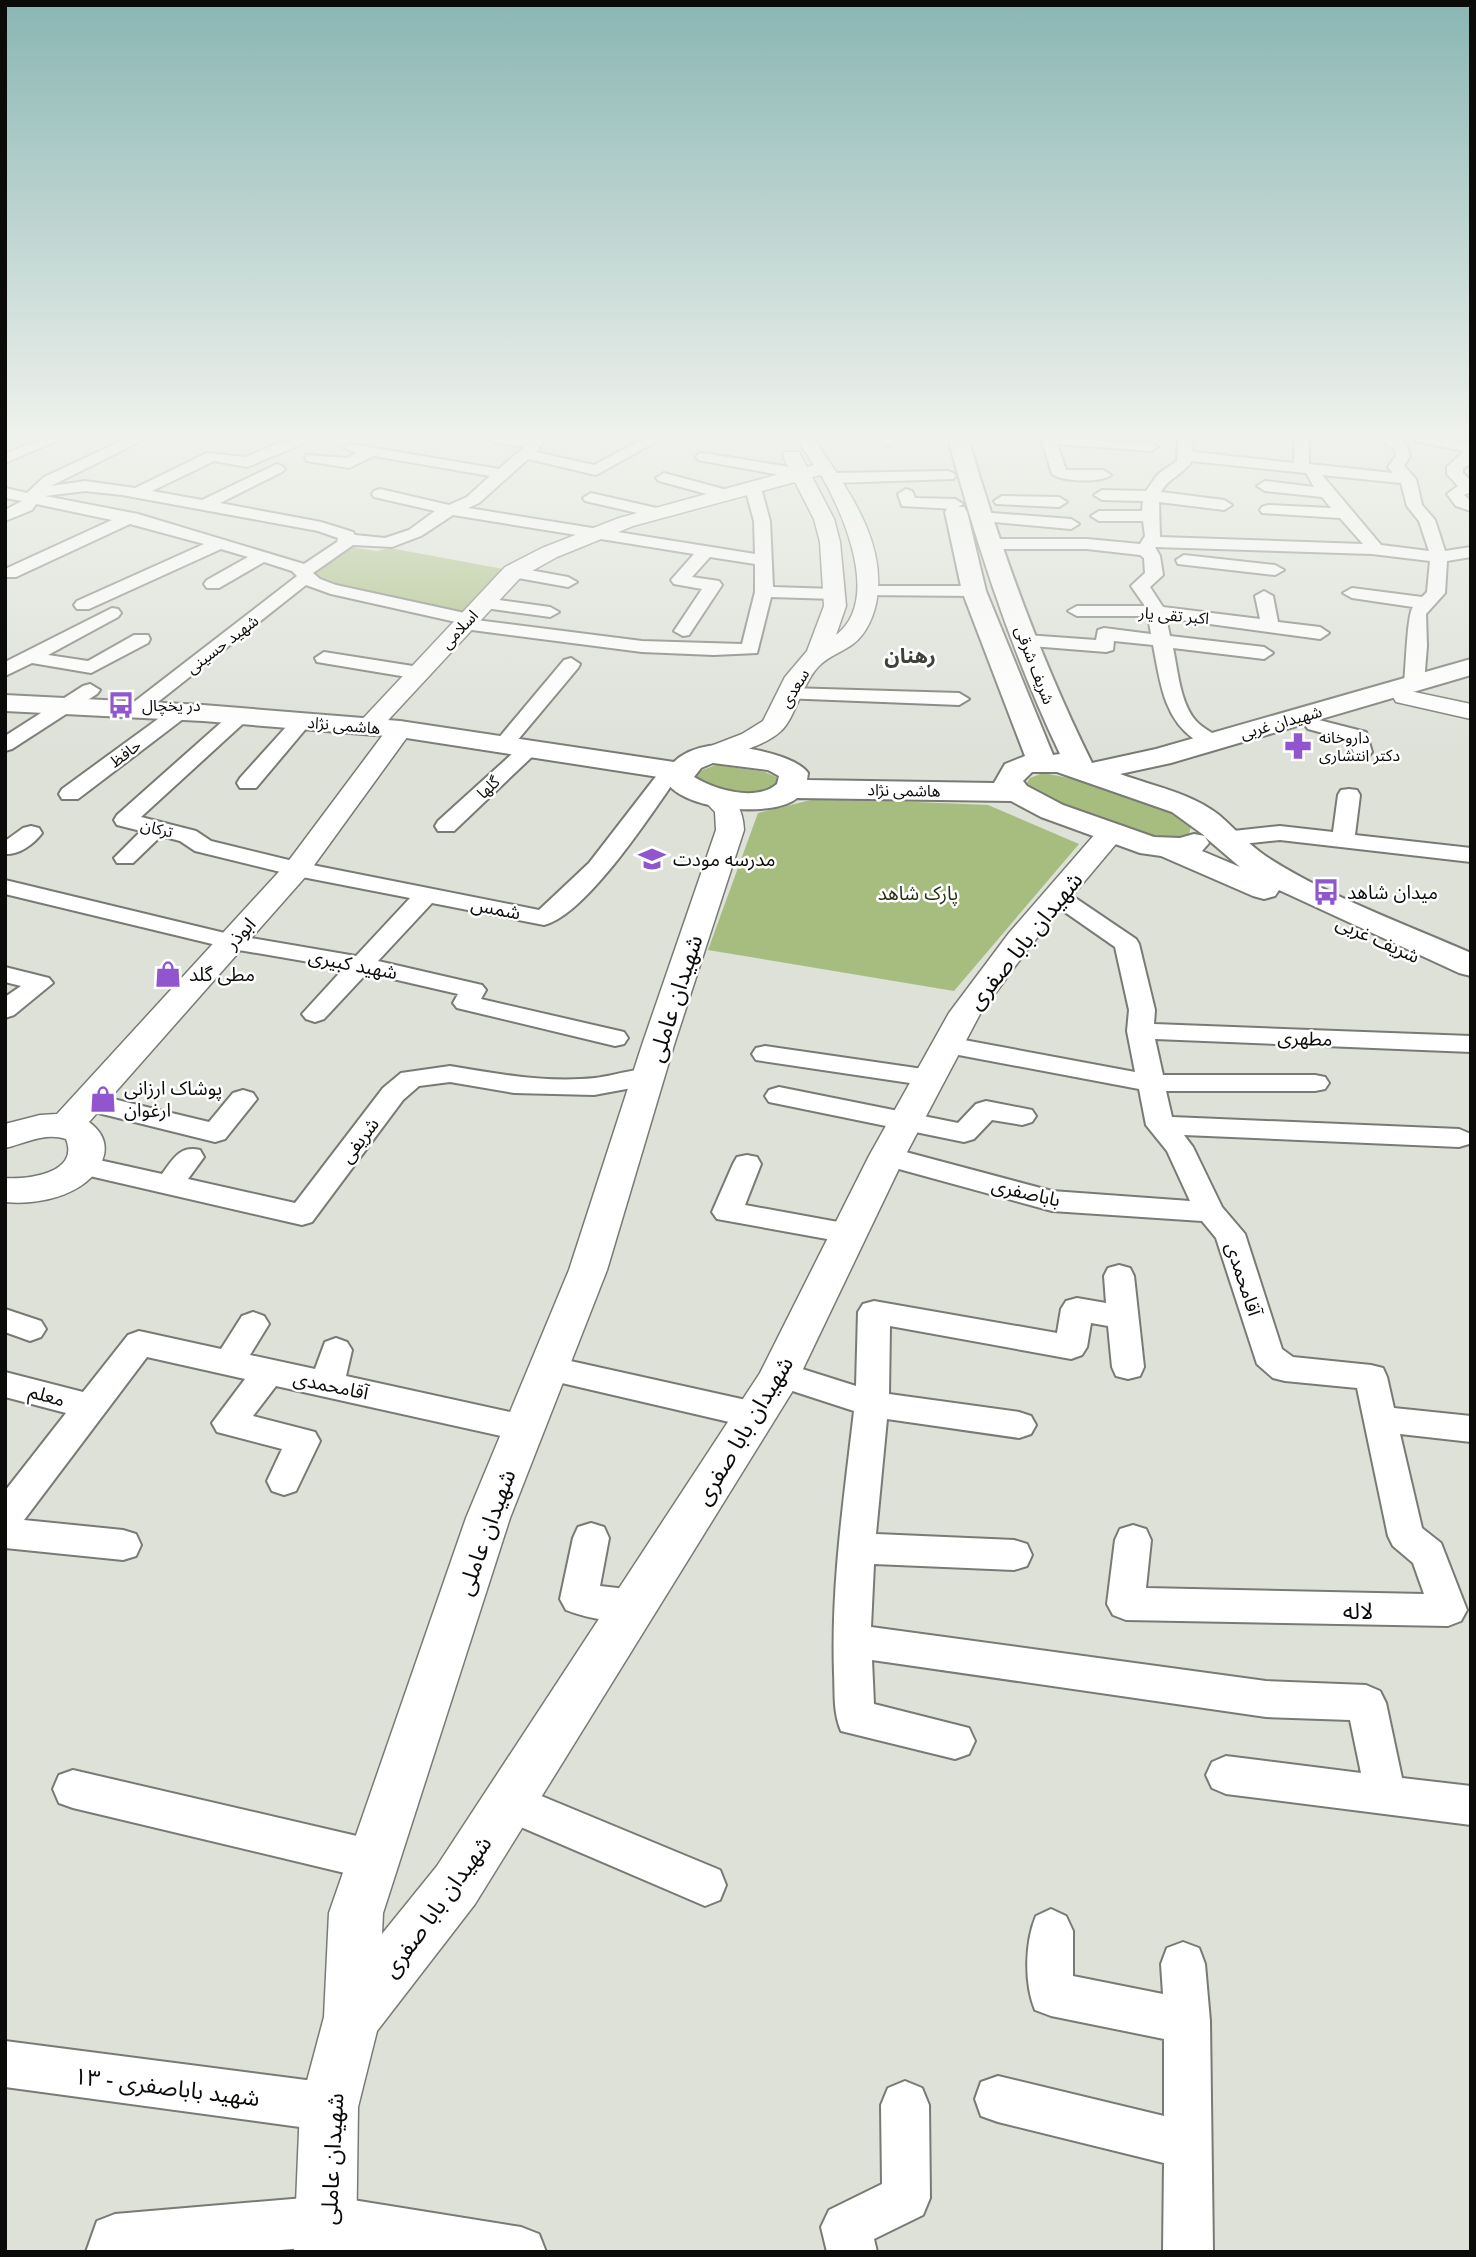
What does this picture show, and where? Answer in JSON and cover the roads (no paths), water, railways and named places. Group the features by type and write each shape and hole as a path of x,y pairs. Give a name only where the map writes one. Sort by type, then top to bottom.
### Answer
{"main road":[{"name":"شریف شرقی","path":"972,543 974,591 1042,763"},
{"name":"شریف شرقی","path":"989,544 1057,722 1086,771"},
{"name":"شهیدان غربی","path":"1198,812 1178,779 1191,766 1315,725 1471,667"},
{"name":"شهیدان غربی","path":"1086,771 1135,762 1409,690 1471,677"},
{"name":"هاشمی نژاد","path":"5,703 137,709 400,729 676,771"},
{"path":"712,754 752,758 786,784 736,800 721,813 685,786 676,771 712,754"},
{"path":"1135,762 1133,769 1139,776 1157,782 1198,812"},
{"path":"1060,763 1198,812 1199,842 1170,848 1151,846 1052,811 1012,787 1015,771 1026,764 1060,763"},
{"name":"هاشمی نژاد","path":"786,784 1012,787"},
{"name":"شریف غربی","path":"1198,812 1249,872 1471,981"},
{"name":"شریف غربی","path":"1170,848 1306,891 1471,966"}],"street":[{"path":"10,573 75,543"},
{"path":"5,670 28,657 122,616 83,605 219,543"},
{"path":"221,543 298,567 304,574 331,589 466,622 623,637 693,652 750,649 764,592 761,543"},
{"path":"243,550 258,543"},
{"name":"شهید حسینی","path":"137,709 345,543"},
{"name":"اسلامی","path":"369,726 513,572 573,543"},
{"path":"649,543 761,560"},
{"name":"سعدی","path":"818,653 835,606 830,543"},
{"name":"سعدی","path":"773,725 799,674 818,653 850,636 865,609 868,584 860,543"},
{"path":"1151,543 1149,549 1154,575 1140,586 1150,596 1155,611 1174,699 1188,725 1212,742"},
{"path":"1372,543 1376,550"},
{"path":"1435,543 1439,557 1436,593 1417,613 1418,646 1409,690 1471,712"},
{"path":"989,544 1087,544 1149,549 1275,569"},
{"path":"1149,549 1256,545 1376,550 1439,557 1471,552"},
{"path":"646,561 665,546"},
{"path":"683,631 713,586 680,580 705,552"},
{"path":"213,584 262,556"},
{"path":"513,572 568,582"},
{"path":"764,592 834,594 867,591 974,591"},
{"path":"1352,593 1426,603"},
{"path":"1265,596 1269,626"},
{"path":"484,603 550,612"},
{"name":"اکبر تقی یار","path":"1077,611 1155,611 1320,633"},
{"path":"1026,641 1107,646 1104,634 1264,653"},
{"path":"28,657 90,667 141,639"},
{"path":"324,658 419,673"},
{"name":"گلها","path":"446,826 517,746 571,664"},
{"path":"5,745 90,691"},
{"path":"789,694 959,699"},
{"name":"حافظ","path":"70,794 180,712"},
{"name":"ترکان","path":"240,716 125,820 188,836 203,846 242,848 297,869"},
{"path":"248,783 302,721"},
{"path":"712,754 751,739 773,725 786,784"},
{"path":"1315,725 1359,736 1362,752"},
{"name":"ابوذر","path":"77,1114 297,869 400,729"},
{"name":"شمس","path":"297,869 544,918 559,906 625,835 676,771"},
{"path":"1343,839 1349,796"},
{"path":"1198,812 1280,833 1471,855"},
{"name":"شهیدان عاملی","path":"327,2236 329,2107 352,2017 356,1913 488,1518 588,1270 649,1077 721,813"},
{"path":"125,858 157,828"},
{"name":"شهیدان بابا صفری","path":"352,2017 456,1885 755,1415 780,1374 897,1139 965,1013 1020,939 1112,832"},
{"path":"7,853 32,834"},
{"name":"شهید کبیری","path":"5,887 233,942 361,964 473,990 466,1003 615,1038"},
{"path":"315,1014 426,895"},
{"name":"آقامحمدی","path":"1057,896 1128,944 1142,1010 1140,1031 1160,1125 1179,1147 1210,1212 1230,1234 1268,1356 1285,1369 1371,1377 1380,1419"},
{"path":"5,974 40,983 5,1010"},
{"name":"مطهری","path":"1140,1031 1471,1044"},
{"path":"765,1054 939,1061 1150,1083 1315,1083"},
{"name":"شریفی","path":"81,1165 302,1215 393,1094 411,1079 450,1074 514,1085 594,1087 649,1077"},
{"path":"779,1096 897,1139 964,1133 986,1110 1022,1116"},
{"path":"5,1137 28,1127 48,1125 77,1114 215,1133 243,1099"},
{"path":"8,1194 52,1185 69,1176 81,1165 88,1153 87,1141 79,1132 77,1114"},
{"path":"1160,1125 1460,1138"},
{"name":"باباصفری","path":"897,1139 1052,1201 1210,1212"},
{"path":"169,1184 190,1157"},
{"path":"747,1164 727,1212 849,1233"},
{"path":"1119,1276 1128,1367"},
{"path":"955,1741 855,1717 852,1642 856,1548 872,1404 874,1312 1071,1347 1077,1309 1123,1317"},
{"path":"229,1363 253,1324"},
{"name":"آقامحمدی","path":"90,1407 138,1343 524,1428"},
{"path":"327,1384 336,1350"},
{"path":"548,1368 755,1415"},
{"path":"269,1371 229,1423 303,1441 284,1482"},
{"path":"780,1374 872,1404 1019,1425"},
{"name":"معلم","path":"6,1384 90,1407"},
{"path":"11,1501 90,1407"},
{"path":"1380,1419 1471,1429"},
{"name":"لاله","path":"1133,1540 1126,1604 1448,1610 1428,1554 1406,1536 1380,1419"},
{"path":"5,1533 123,1545"},
{"path":"592,1538 579,1599 635,1606"},
{"path":"856,1548 1014,1555"},
{"path":"852,1642 1266,1699 1366,1703 1385,1796"},
{"path":"1226,1775 1471,1807"},
{"path":"72,1789 374,1860"},
{"path":"510,1802 705,1885"},
{"path":"1051,1931 1051,1994 1187,2021"},
{"path":"1183,1964 1187,2021 1188,2252"},
{"name":"شهید باباصفری - ۱۳","path":"5,2064 329,2107"},
{"path":"998,2099 1186,2145"},
{"path":"852,2252 846,2227 906,2198 905,2105"},
{"path":"111,2252 115,2239 327,2236 521,2252"}],"place":[{"name":"در یخچال","path":"121,705"},
{"name":"داروخانه دکتر انتشاری","path":"1298,746"},
{"name":"مدرسه مودت","path":"652,859"},
{"name":"میدان شاهد","path":"1326,892"},
{"name":"مطی گلد","path":"168,974"},
{"name":"پوشاک ارزانی ارغوان","path":"103,1099"}],"district":[{"name":"رهنان","path":"910,655"}],"park label":[{"name":"پارک شاهد","path":"918,893"}]}
